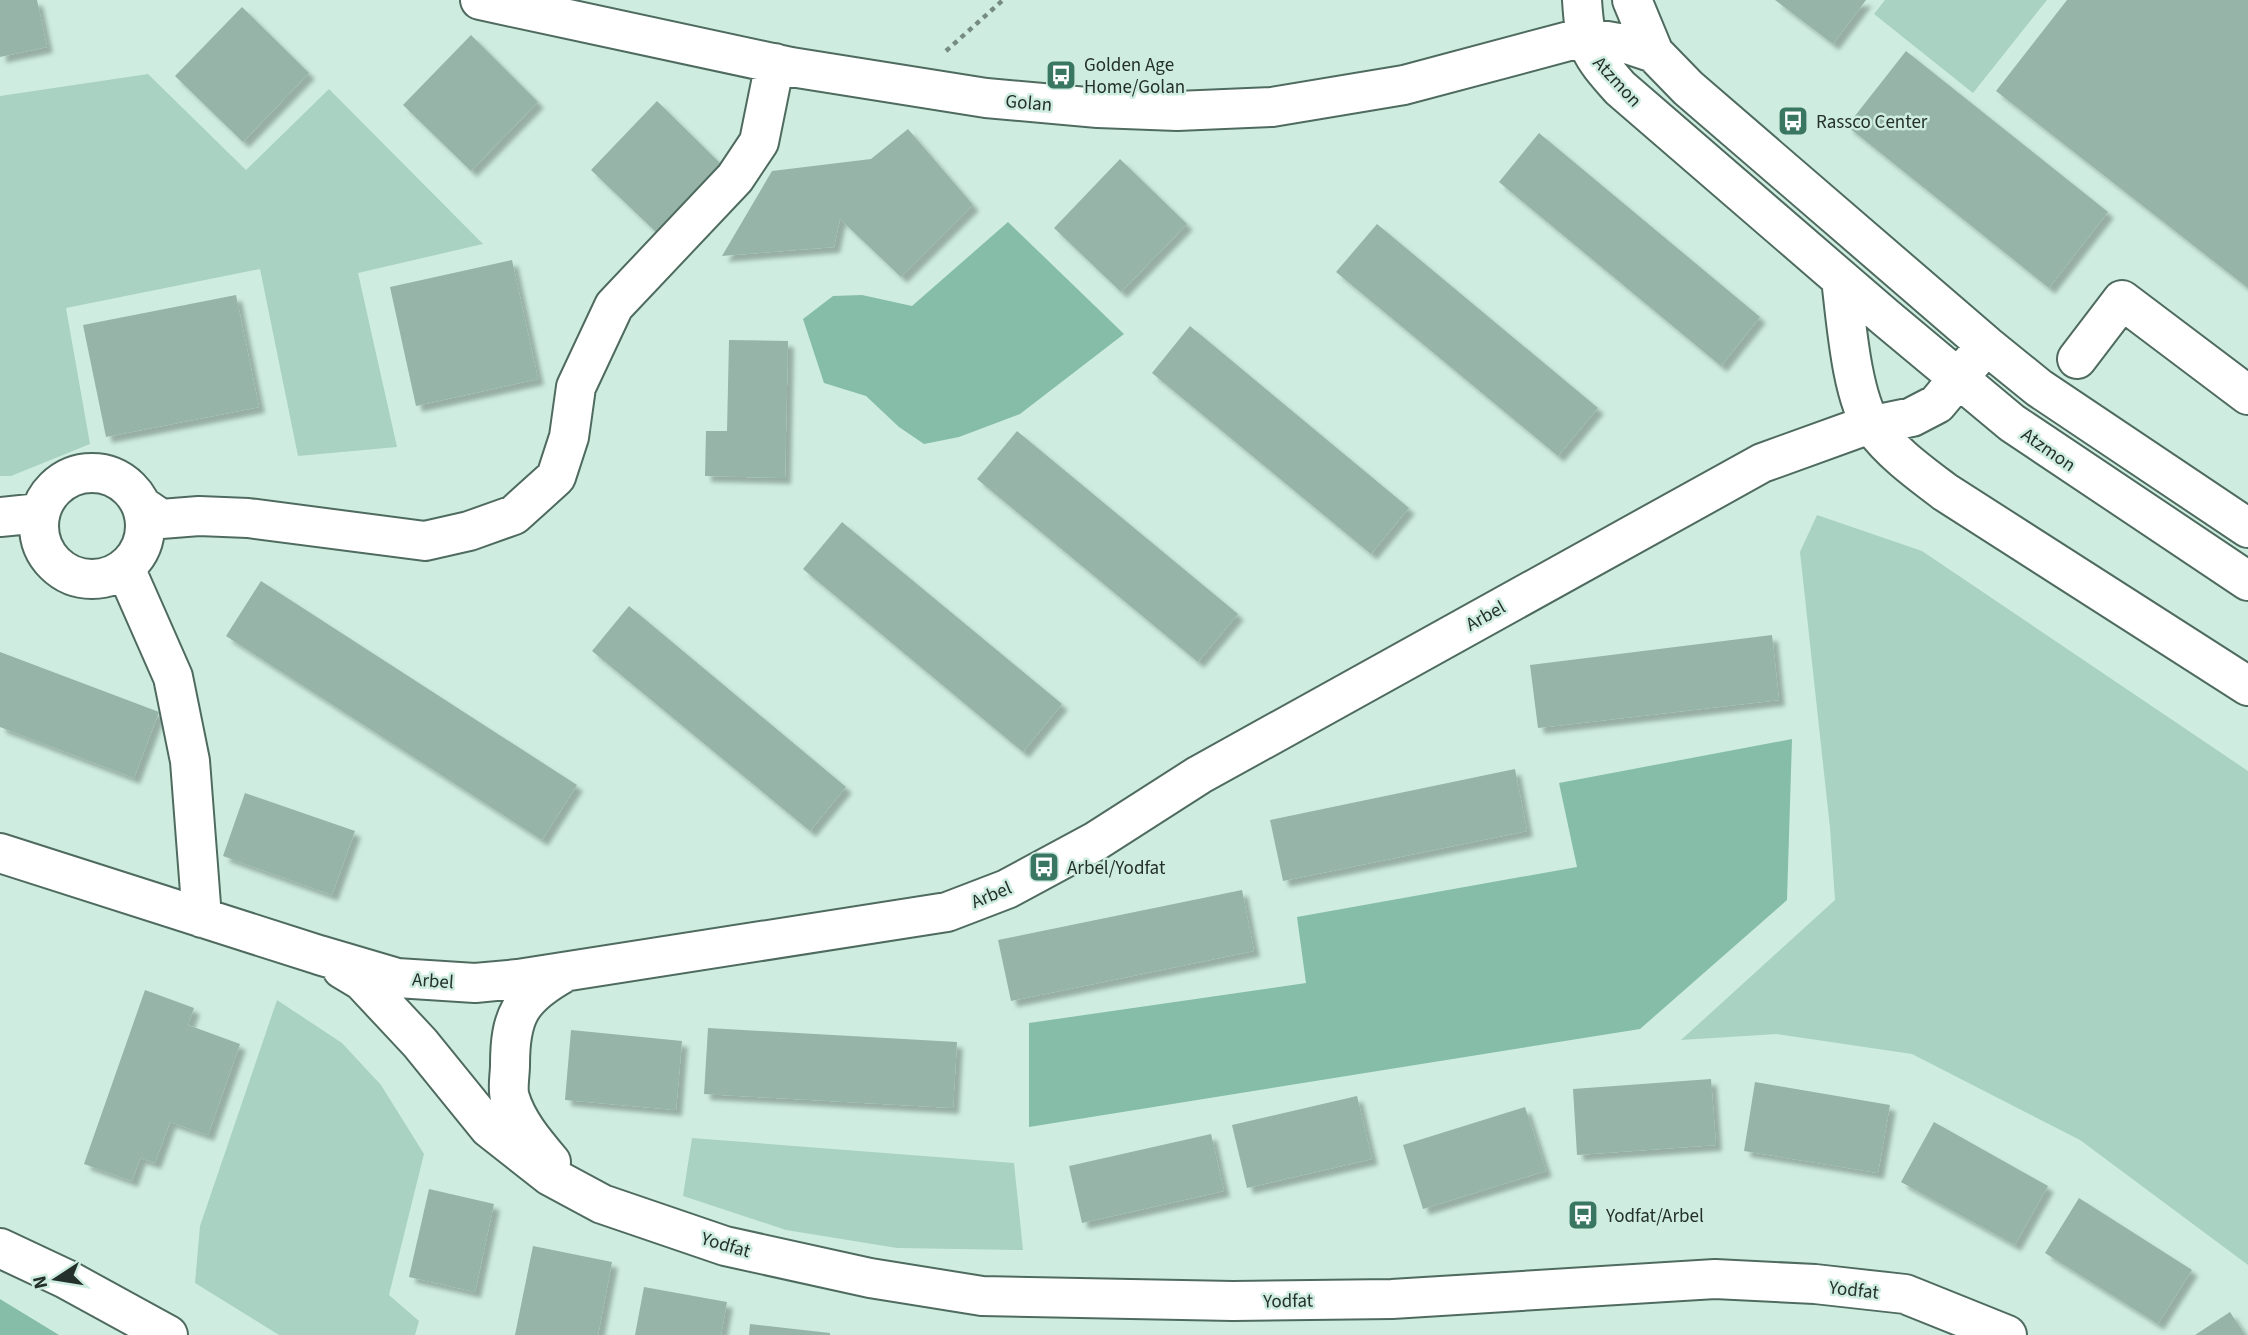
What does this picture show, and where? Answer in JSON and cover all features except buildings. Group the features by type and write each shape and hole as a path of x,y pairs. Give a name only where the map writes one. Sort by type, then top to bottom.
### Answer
{"street":[{"name":"Golan","path":"480,0 775,63 986,98 1098,108 1177,111 1272,107 1404,85 1583,18"},
{"path":"1632,0 1654,53 1688,89 1986,345 2039,388 2096,428 2248,528"},
{"name":"Atzmon","path":"1583,18 1630,45 1654,53"},
{"name":"Atzmon","path":"1583,18 1596,62 1620,88 1958,379 2012,424 2248,582"},
{"path":"142,506 144,536 137,554 124,568 109,576 92,579 74,576 58,566 46,552 40,535 40,513 48,496 61,482 77,474 96,472 117,479 132,490 142,506 161,519 199,516 248,518 425,541 469,531 514,514 556,477 569,437 576,387 614,306 735,178 759,142 775,63"},
{"path":"1841,279 1860,395 1872,425 1908,464 1945,492 2248,685"},
{"path":"1854,368 1863,343 1885,317 1931,297"},
{"path":"2077,359 2122,300 2248,395"},
{"name":"Arbel","path":"0,853 397,978 475,983 947,912 1007,889 1096,841 1199,775 1762,463 1858,428 1912,417 1937,404 1986,345"},
{"path":"0,517 40,513"},
{"path":"124,568 173,677 190,761 202,918"},
{"name":"Yodfat","path":"319,955 362,981 420,1043 489,1128 550,1176 602,1204 725,1246 870,1279 982,1296 1233,1301 1392,1298 1715,1279 1815,1284 1905,1294 2007,1335"},
{"name":"Yodfat","path":"567,971 537,989 517,1013 510,1043 509,1097 530,1136 575,1190"},
{"path":"0,1248 66,1279 168,1335"}],"path":[{"path":"907,85 1003,0"}],"green space":[{"path":"1885,0 2047,0 1973,93 1874,14"},
{"path":"148,74 246,170 329,89 483,244 358,273 397,447 298,456 260,269 66,308 90,444 11,476 0,476 0,96"},
{"path":"1008,222 1124,334 1020,414 959,437 924,444 899,427 866,396 824,383 803,319 833,296 862,295 912,306"},
{"path":"1817,515 1922,551 2248,771 2248,1265 2080,1140 1912,1054 1777,1034 1681,1040 1835,900 1830,828 1800,552"},
{"path":"1792,739 1787,900 1640,1029 1029,1127 1029,1023 1306,983 1297,917 1577,867 1559,783"},
{"path":"277,1000 342,1043 381,1085 424,1154 389,1295 419,1321 415,1335 279,1335 195,1283 200,1226"},
{"path":"692,1138 1014,1163 1023,1250 897,1248 786,1230 683,1196"},
{"path":"0,1299 59,1335 0,1335"}],"place":[{"name":"Golden Age Home/Golan","path":"1061,75"},
{"name":"Rassco Center","path":"1793,121"},
{"name":"Arbel/Yodfat","path":"1044,867"},
{"name":"Yodfat/Arbel","path":"1583,1215"}]}
